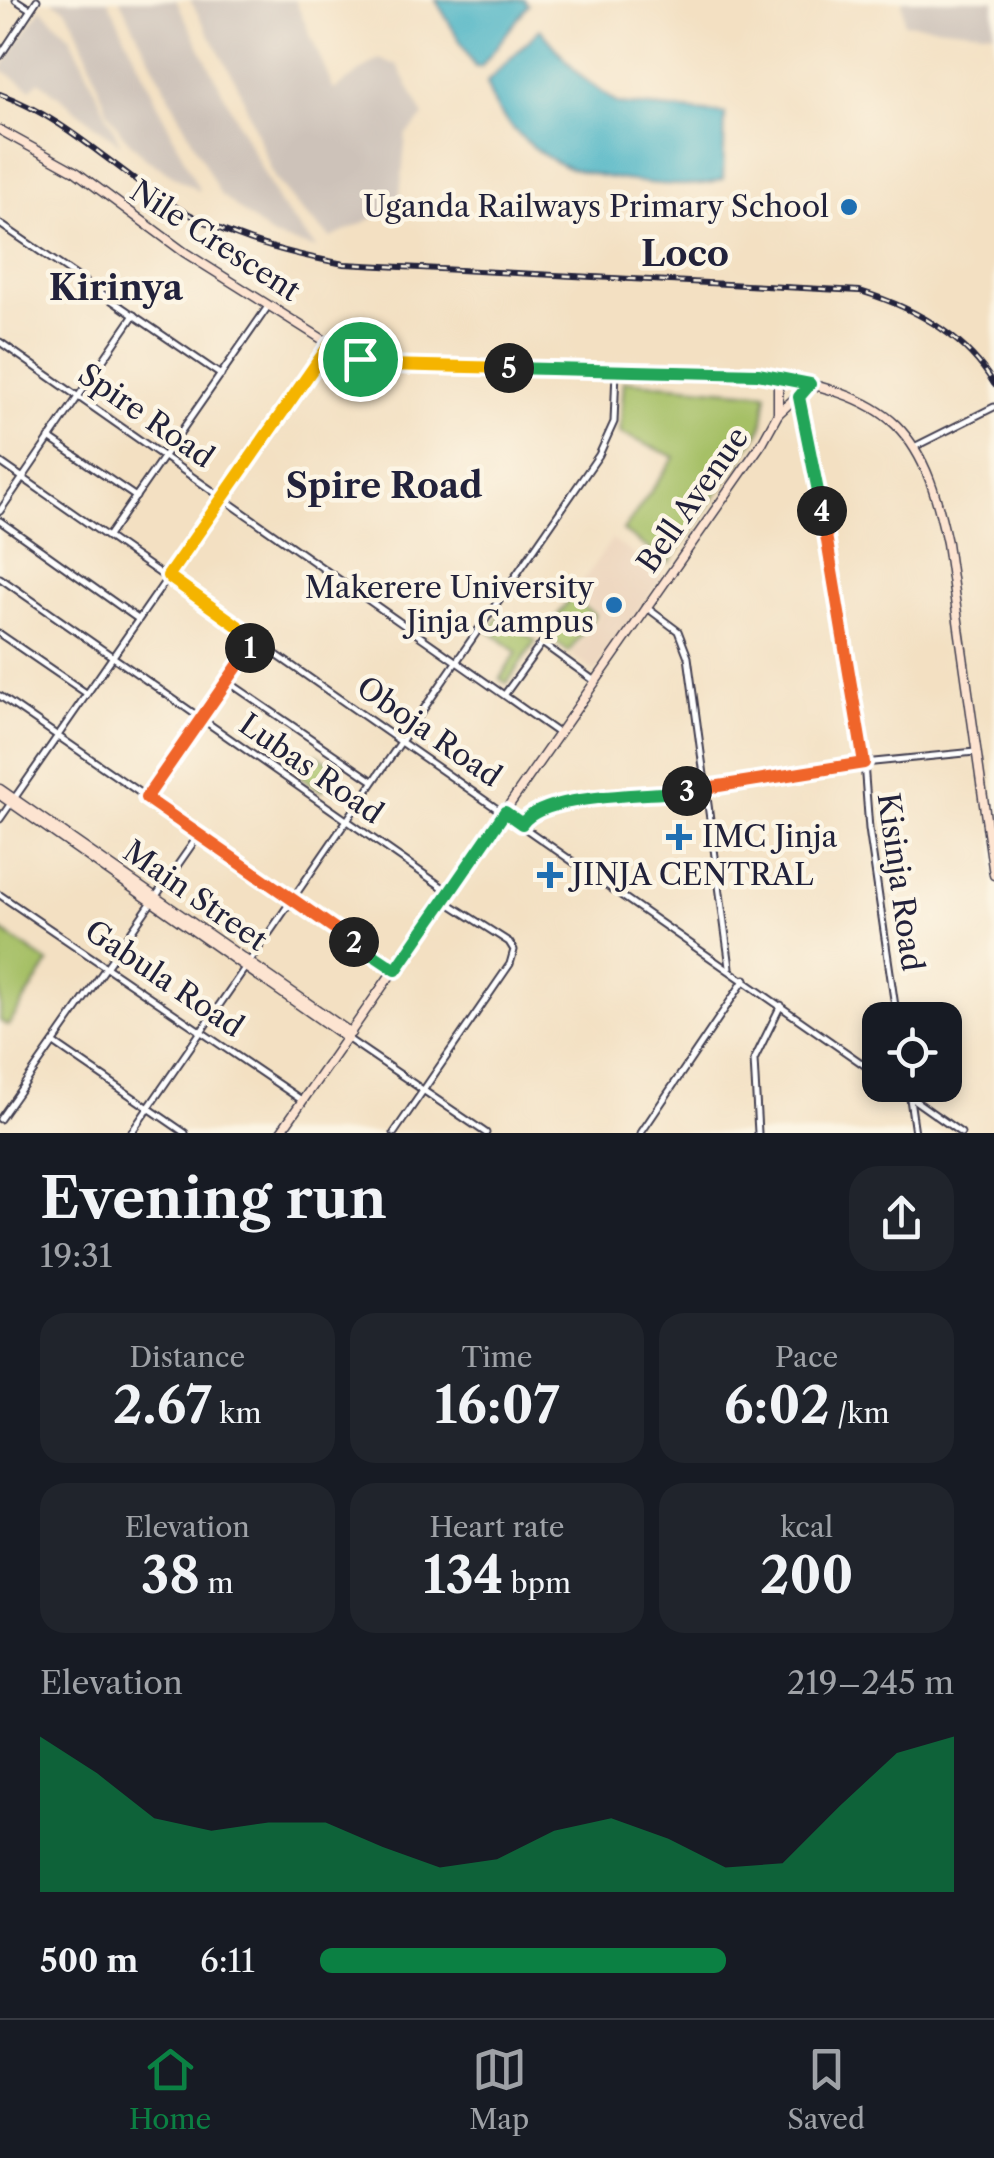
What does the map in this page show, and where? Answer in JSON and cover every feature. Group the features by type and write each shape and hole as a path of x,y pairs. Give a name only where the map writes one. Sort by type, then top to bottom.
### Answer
{"street":[{"path":"16,0 30,9"},
{"path":"0,56 37,0"},
{"name":"Nile Crescent","path":"0,130 76,172 146,227 360,359 386,365 778,378 864,401 914,446 936,493 947,542 994,876"},
{"path":"0,224 221,376"},
{"path":"109,536 268,305"},
{"path":"0,511 134,314"},
{"name":"Spire Road","path":"0,342 560,735"},
{"path":"0,820 330,344"},
{"path":"131,1133 605,445 616,405 616,370"},
{"name":"Bell Avenue","path":"280,1133 448,897 778,414 778,378"},
{"path":"778,414 810,384"},
{"name":"Kisinja Road","path":"799,397 808,424 864,763 867,814 894,1002"},
{"path":"914,446 994,408"},
{"path":"49,438 136,497"},
{"name":"Oboja Road","path":"0,462 862,1063"},
{"path":"0,521 138,618"},
{"name":"Lubas Road","path":"0,578 347,822 509,942 514,950 510,964 423,1089"},
{"path":"646,608 673,625 683,641 708,787 730,968"},
{"path":"0,634 86,694"},
{"path":"146,798 256,639"},
{"path":"505,694 542,643 596,682"},
{"path":"227,681 374,781"},
{"path":"0,696 396,970"},
{"path":"522,824 528,814 556,804 976,752"},
{"name":"Main Street","path":"0,792 486,1133"},
{"path":"0,1119 198,836"},
{"name":"Gabula Road","path":"0,895 303,1101"},
{"path":"640,1133 745,979"},
{"path":"758,1133 754,1060 781,1005"},
{"path":"54,1043 185,1133"},
{"path":"394,1133 423,1089"},
{"path":"910,1102 915,1133"},
{"path":"917,1102 961,1133"}],"shaded area":[{"path":"51,0 108,0 200,192 146,159 122,134 108,112 78,29 66,9"},
{"path":"120,0 176,0 280,205 317,249 273,237 220,194"},
{"path":"190,0 295,0 334,90 379,59 398,65 424,117 406,135 399,206 331,238 301,210 274,177 238,85"},
{"path":"902,0 994,0 994,32 904,23"},
{"path":"41,8 71,37 121,145 39,81 31,89 1,69"},
{"name":"Makerere University Jinja Campus","path":"612,539 663,576 595,672 571,655 600,615 573,595"}],"green space":[{"path":"624,381 767,393 762,428 669,563 623,531 675,457 620,433"},
{"path":"571,597 595,615 569,652 544,634"},
{"path":"499,616 536,641 507,683 500,679 517,652 489,631"},
{"path":"317,754 338,769 322,791 301,777"},
{"path":"0,930 49,963 8,1026 0,1021"}],"water":[{"path":"436,0 524,0 528,5 481,67 475,67"},
{"path":"540,29 579,75 618,104 725,114 723,179 669,185 604,176 557,163 531,145 507,122 487,82"}],"railway":[{"path":"0,94 65,128 184,212 273,248 344,264 860,291 899,305 936,325 968,351 994,384"}],"place":[{"name":"Uganda Railways Primary School","path":"849,207"},
{"name":"Makerere University Jinja Campus","path":"614,605"},
{"name":"IMC Jinja","path":"679,837"},
{"name":"JINJA CENTRAL","path":"550,875"}],"district":[{"name":"Loco","path":"685,254"},
{"name":"Kirinya","path":"116,288"},
{"name":"Spire Road","path":"384,486"}],"route":[{"path":"330,344 360,359 386,365 758,374 810,384 799,397 808,424 864,763 651,796 556,804 538,808 522,824 505,812 396,970 146,798 256,639 168,576 330,344"}]}
